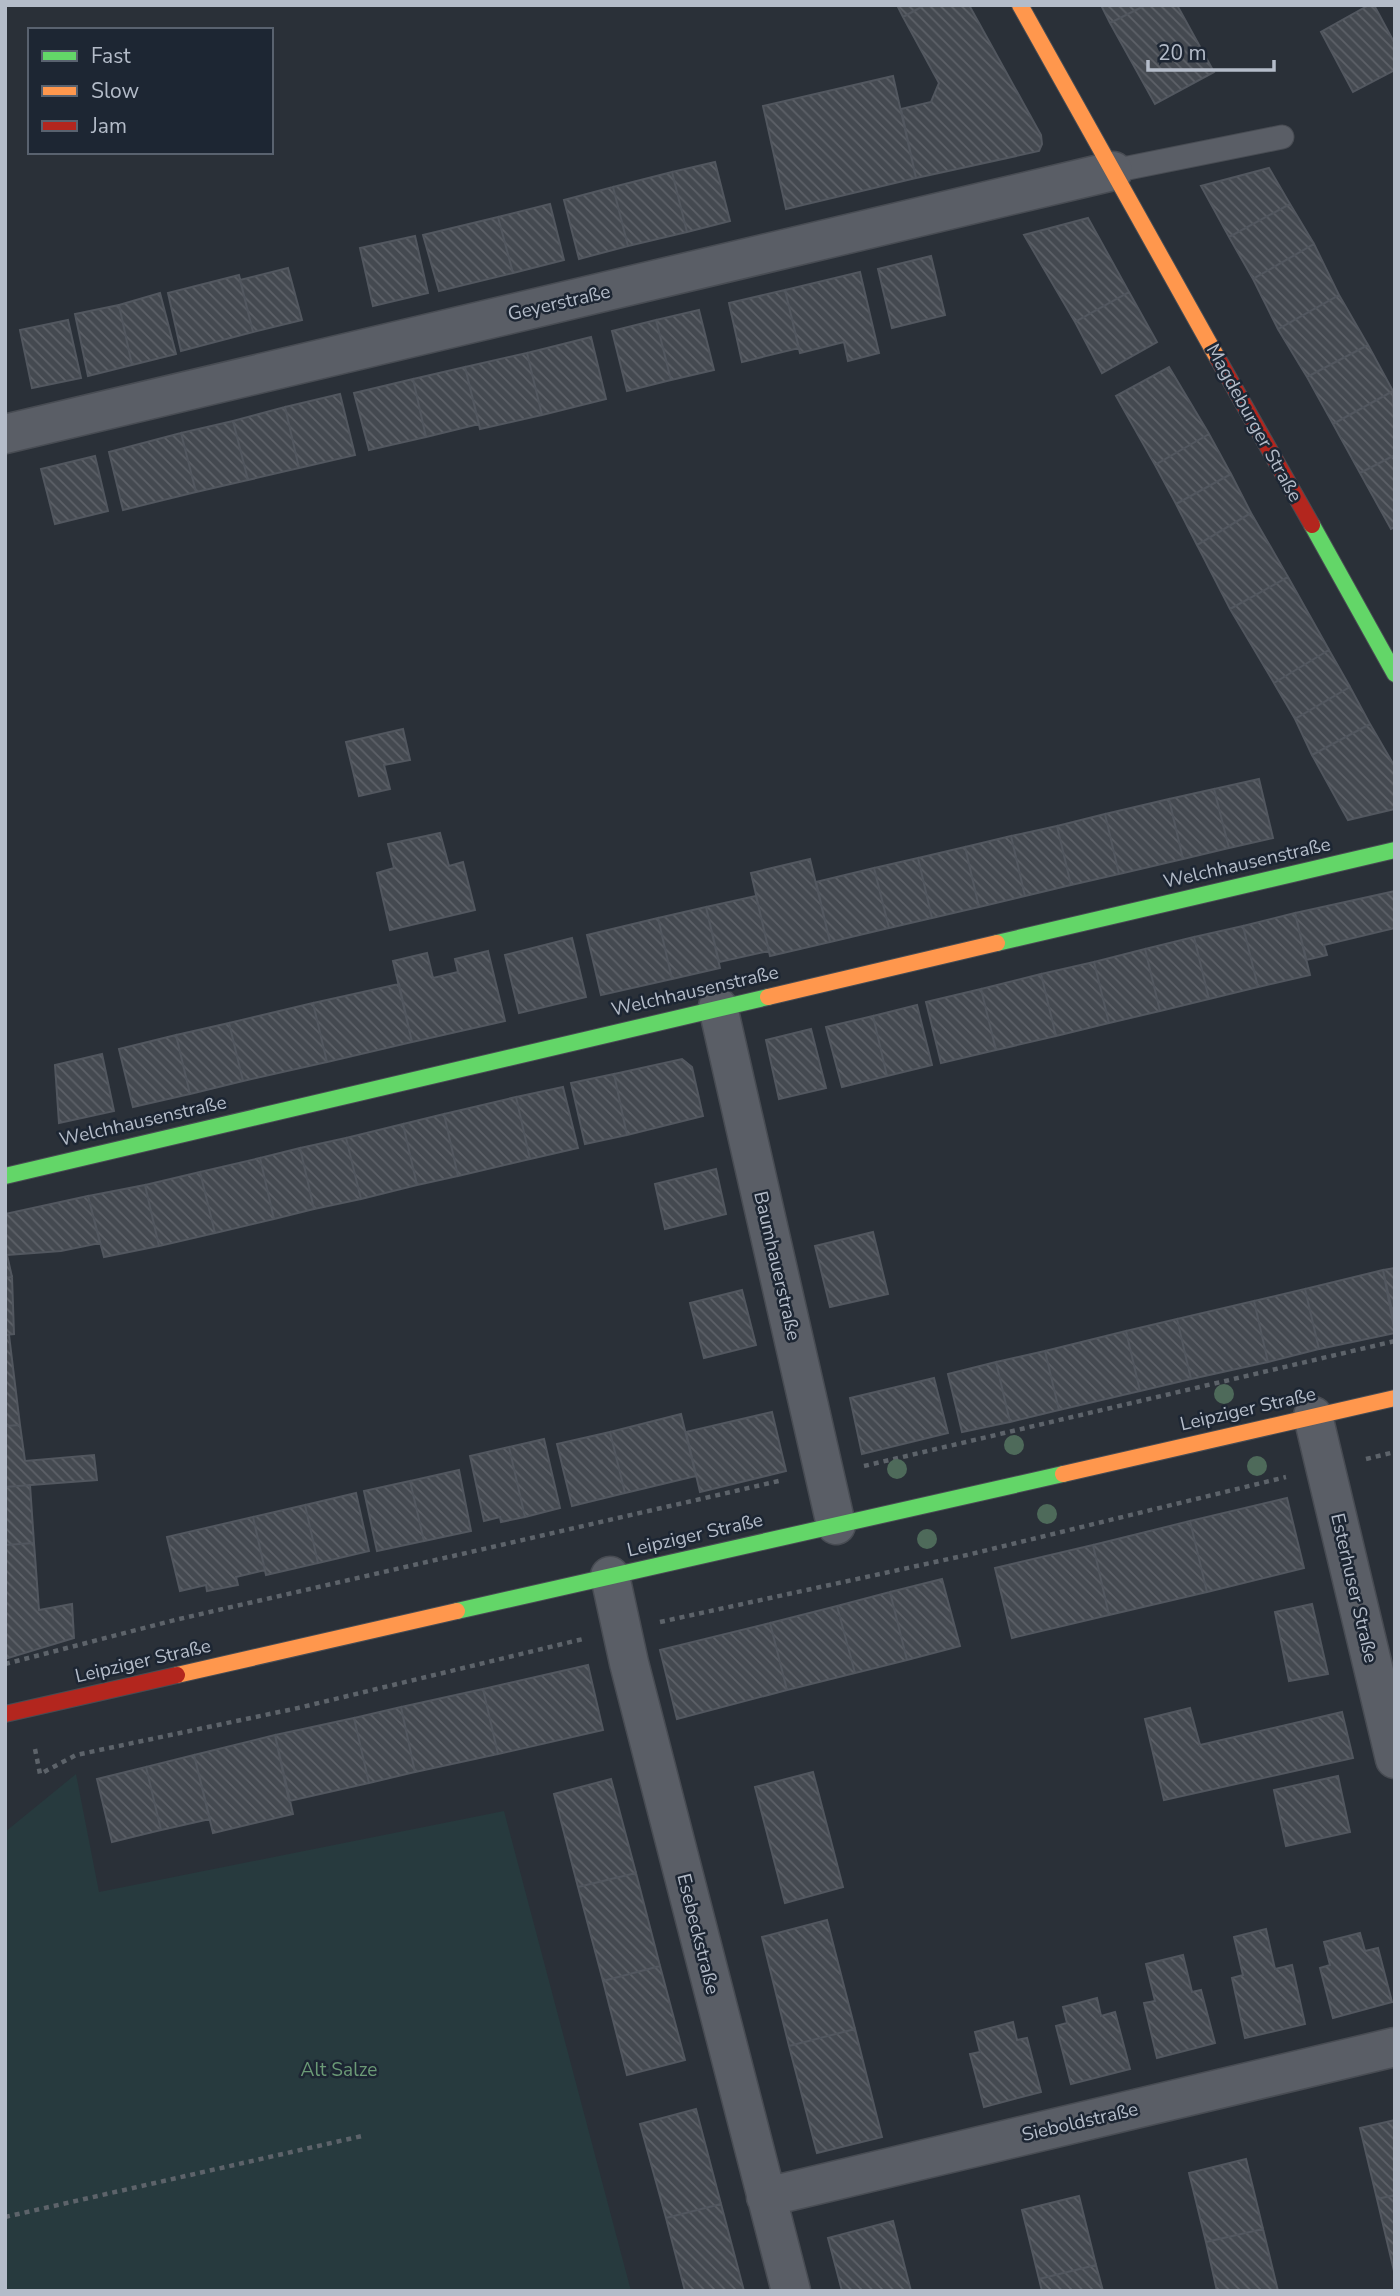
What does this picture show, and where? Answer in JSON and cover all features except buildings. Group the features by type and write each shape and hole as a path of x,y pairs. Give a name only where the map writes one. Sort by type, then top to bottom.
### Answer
{"street":[{"name":"Magdeburger Straße","path":"1020,5 1395,674"},
{"name":"Geyerstraße","path":"5,434 1113,171"},
{"name":"Welchhausenstraße","path":"5,1175 1395,850"},
{"name":"Baumhauerstraße","path":"718,1007 836,1525"},
{"name":"Leipziger Straße","path":"5,1714 1395,1398"},
{"name":"Esterhuser Straße","path":"1313,1416 1395,1759"},
{"name":"Esebeckstraße","path":"610,1576 621,1630 791,2291"},
{"name":"Sieboldstraße","path":"766,2197 1395,2047"}],"lane":[{"path":"1113,171 1282,137"}],"path":[{"path":"5,1664 175,1620 725,1492 765,1483 825,1475 1395,1341"},
{"path":"40,1774 76,1755 298,1708 621,1630 967,1555 1395,1452"},
{"path":"5,2217 362,2136"}],"green space":[{"name":"Alt Salze","path":"76,1774 99,1892 504,1811 631,2291 5,2291 5,1832"}],"traffic: fast":[{"path":"1312,525 1395,674"},
{"path":"997,943 1395,850"},
{"path":"5,1176 768,997"},
{"path":"457,1611 1063,1474"}],"traffic: slow":[{"path":"1020,5 1218,359"},
{"path":"768,997 997,943"},
{"path":"1063,1474 1395,1398"},
{"path":"177,1675 457,1611"}],"traffic: jam":[{"path":"1218,359 1312,525"},
{"path":"5,1714 177,1675"}]}
